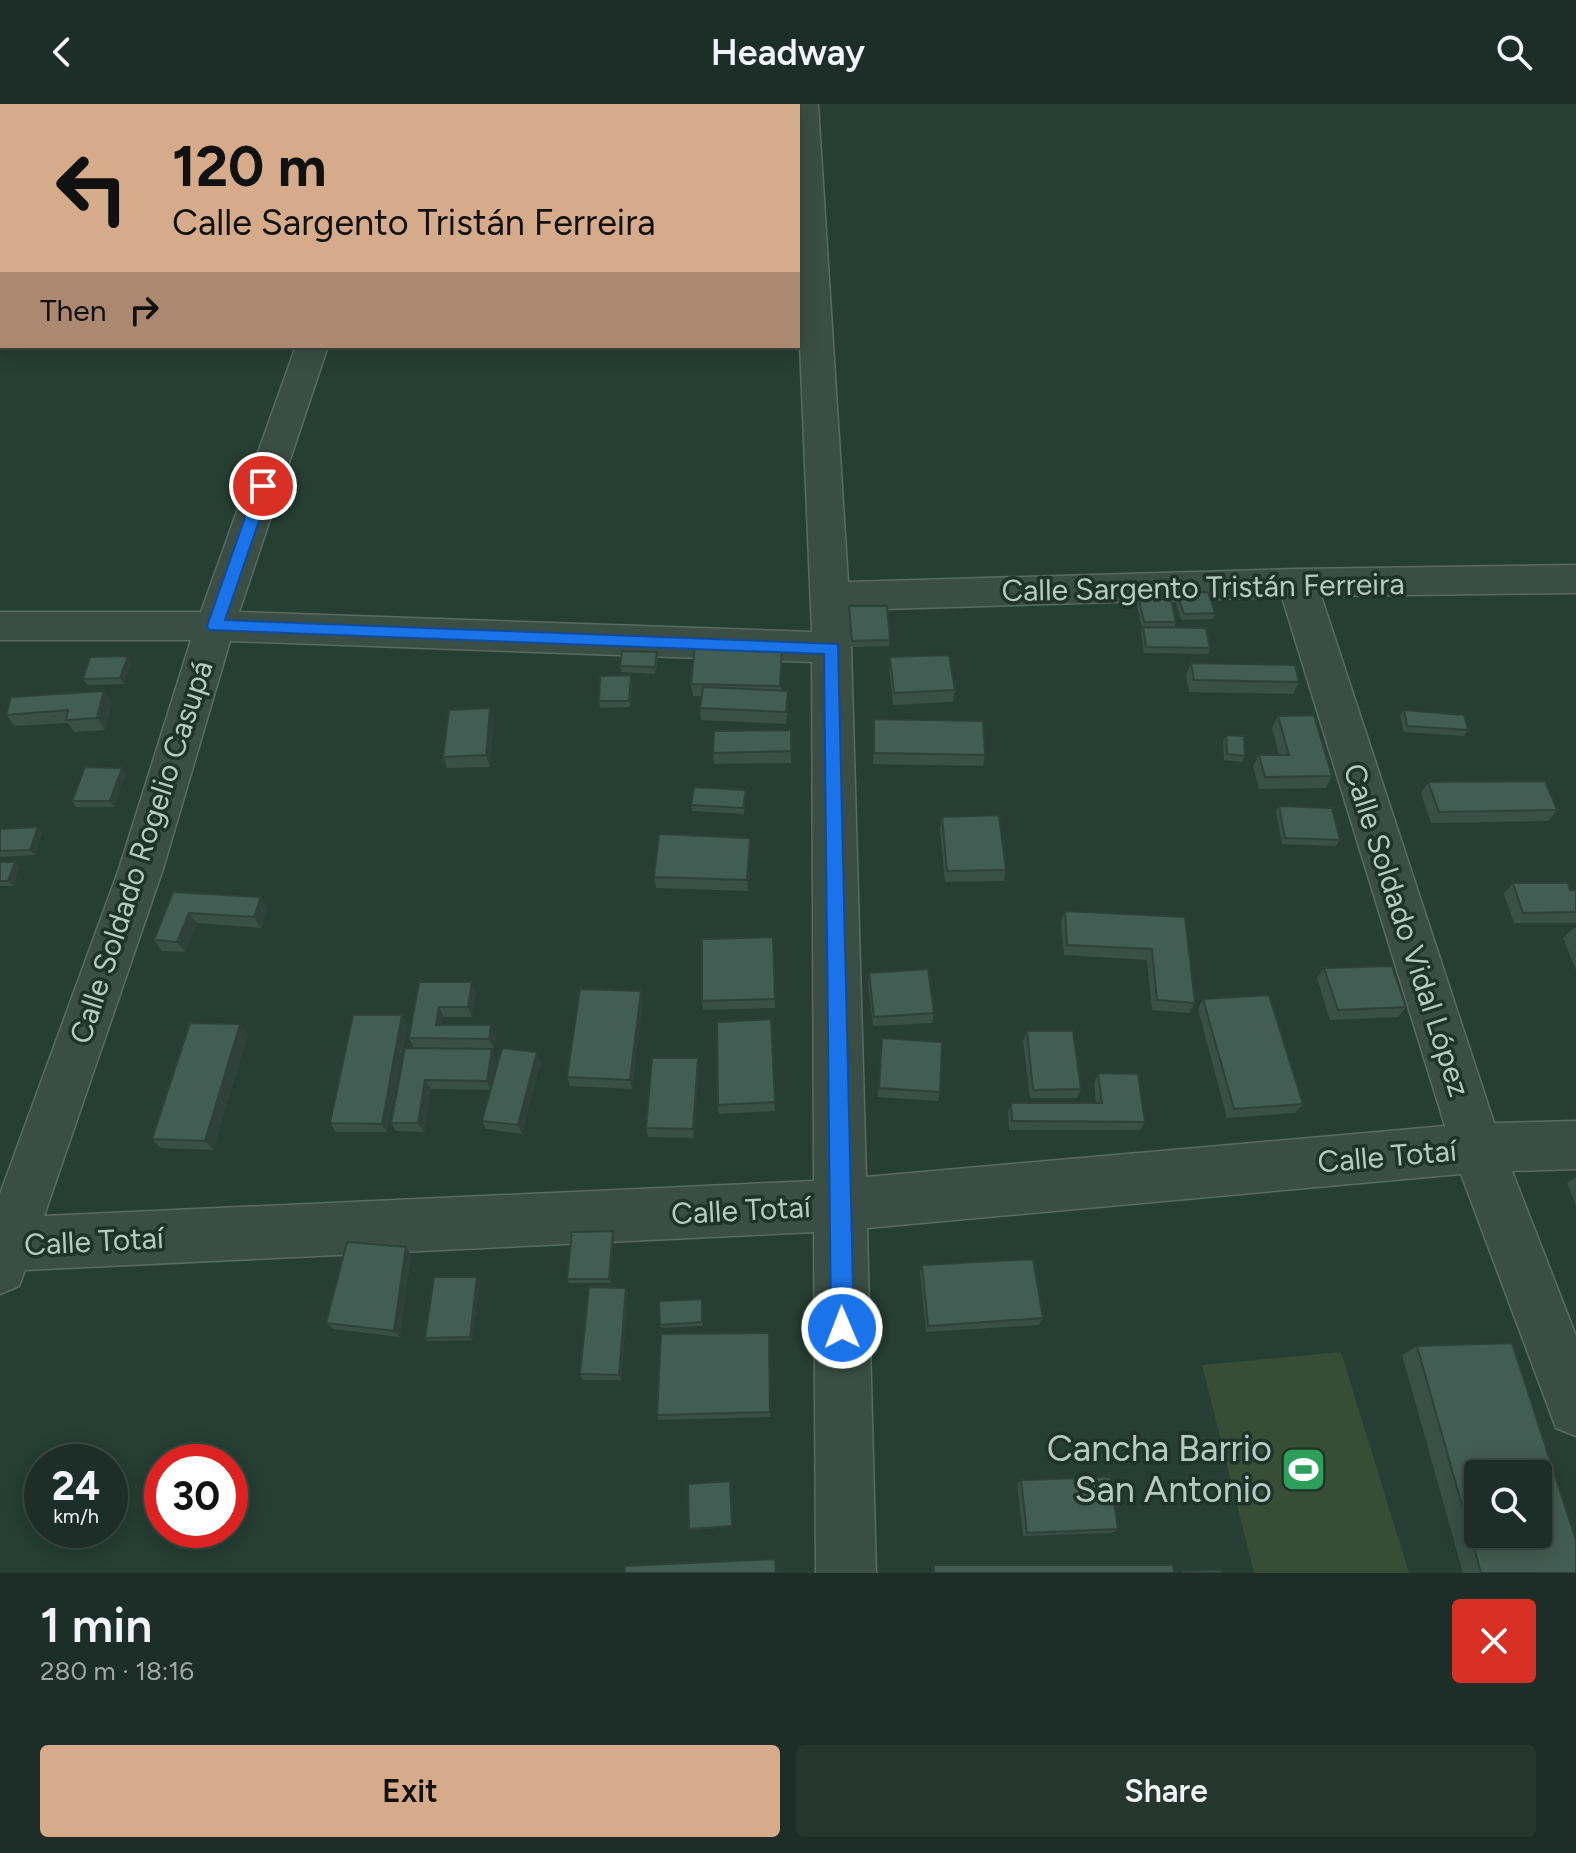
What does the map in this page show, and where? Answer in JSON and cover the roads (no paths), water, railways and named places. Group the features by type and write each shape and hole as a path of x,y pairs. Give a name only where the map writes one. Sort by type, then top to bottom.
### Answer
{"street":[{"path":"804,104 832,648 846,1573"},
{"name":"Calle Soldado Rogelio Casupá","path":"2,1252 141,869 215,626 311,348"},
{"name":"Calle Sargento Tristán Ferreira","path":"830,597 1297,583 1576,579"},
{"name":"Calle Soldado Vidal López","path":"1297,583 1477,1148 1576,1408"},
{"path":"0,626 215,626 832,648"},
{"name":"Calle Totaí","path":"2,1252 840,1205 1477,1148 1576,1145"}],"place":[{"name":"Cancha Barrio San Antonio","path":"1303,1469"}]}
